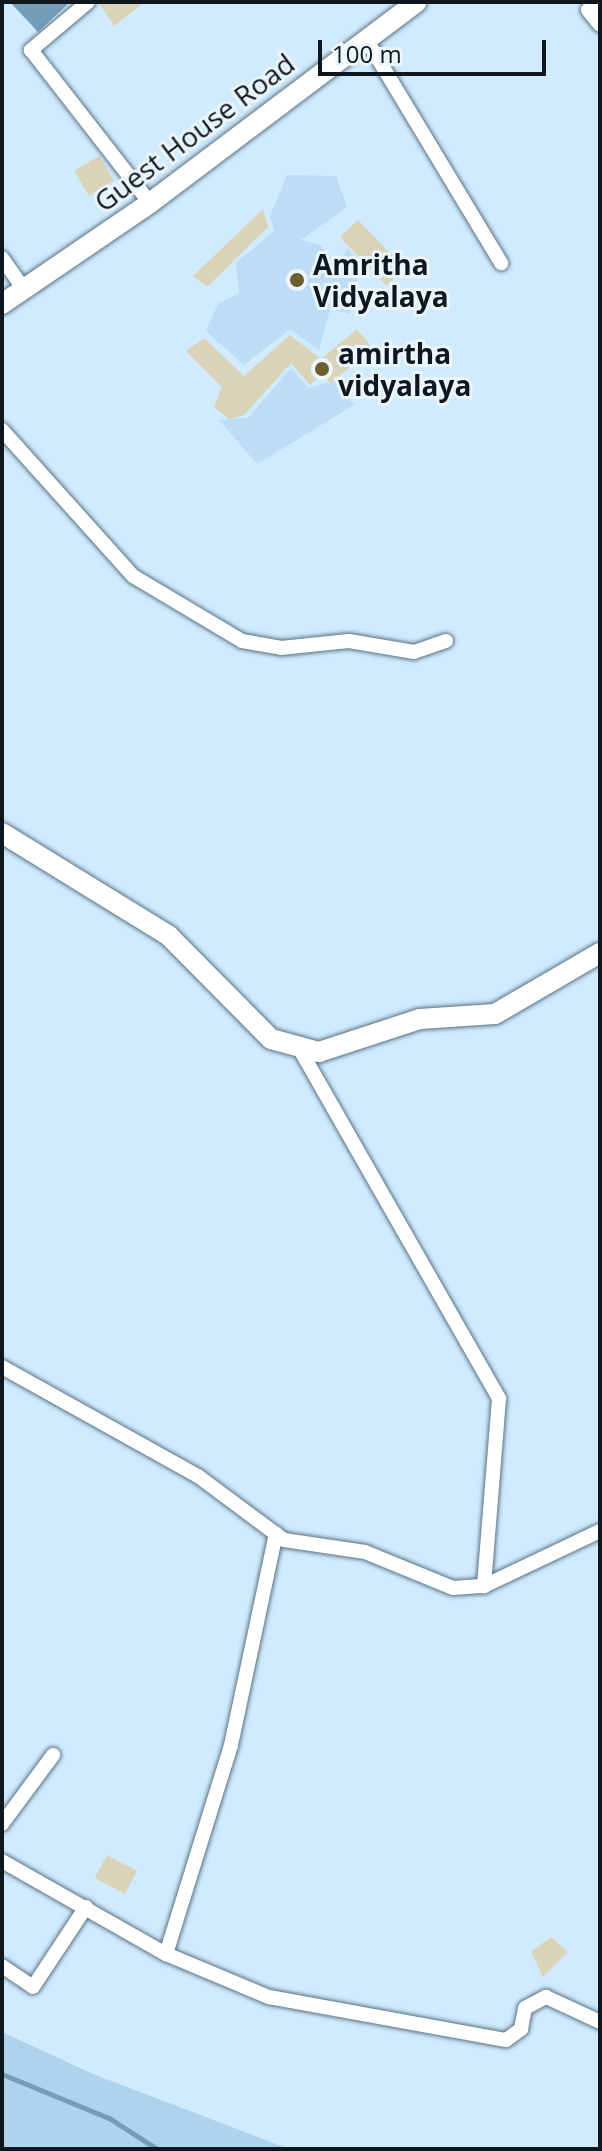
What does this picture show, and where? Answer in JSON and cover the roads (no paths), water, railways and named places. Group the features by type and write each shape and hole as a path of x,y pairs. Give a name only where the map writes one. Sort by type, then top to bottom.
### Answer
{"main road":[{"name":"Guest House Road","path":"2,304 150,203 417,2"},
{"path":"2,833 168,935 271,1039 319,1052 420,1019 495,1014 600,953"}],"street":[{"path":"88,2 31,50 150,203"},
{"path":"596,2 588,10 600,25"},
{"path":"366,39 501,263"},
{"path":"2,258 24,289"},
{"path":"2,430 133,576 242,641 281,648 349,641 414,652 446,641"},
{"path":"298,1046 499,1399 484,1586"},
{"path":"2,1367 198,1476 276,1534 365,1552 453,1588 484,1586 600,1531"},
{"path":"166,1954 231,1745 276,1534"},
{"path":"2,1824 53,1755"},
{"path":"2,1861 166,1954 269,1997 380,2021 506,2040 521,2029 525,2008 546,1997 600,2022"},
{"path":"2,1966 33,1987 86,1907"}],"waterway":[{"path":"2,2074 109,2118 157,2149"}],"place":[{"name":"Amritha Vidyalaya","path":"297,280"},
{"name":"amirtha vidyalaya","path":"322,369"}]}
